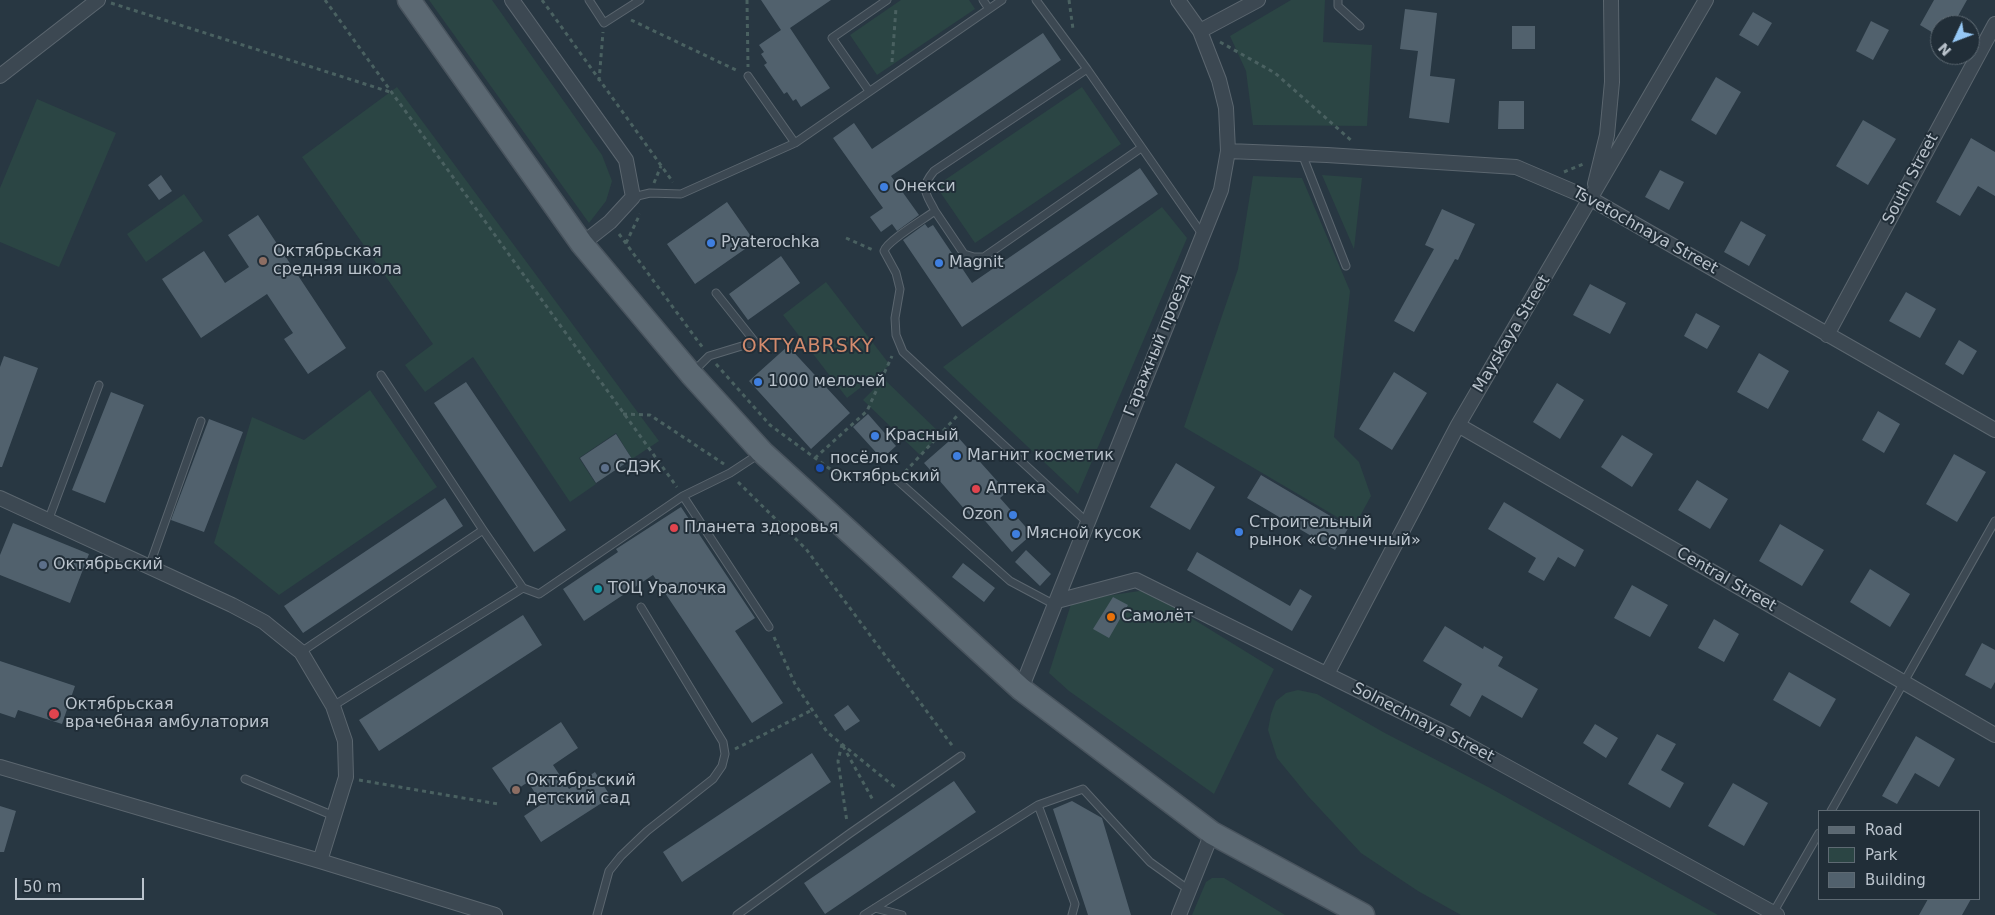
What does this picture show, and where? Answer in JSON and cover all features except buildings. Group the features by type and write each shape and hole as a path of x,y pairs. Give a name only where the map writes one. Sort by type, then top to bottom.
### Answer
{"main road":[{"path":"409,0 582,244 691,374 762,452 1020,688 1212,833 1363,915"}],"street":[{"path":"512,0 626,160 633,197 610,222 582,244"},
{"name":"Гаражный проезд","path":"1020,688 1056,603 1220,190 1228,151 1226,108 1222,90 1200,31 1178,0"},
{"path":"1200,31 1258,0"},
{"path":"1592,199 1607,135 1612,82 1611,0"},
{"name":"Mayskaya Street","path":"1327,674 1458,425 1592,199 1706,0"},
{"path":"0,76 104,2"},
{"name":"South Street","path":"1827,335 1995,24"},
{"name":"Tsvetochnaya Street","path":"1228,151 1516,167 1592,199 1995,430"},
{"name":"Central Street","path":"1458,425 1995,735"},
{"path":"0,498 232,605 264,622 301,652 333,706 344,741 346,778 320,861"},
{"name":"Solnechnaya Street","path":"1056,603 1136,580 1451,736 1775,914"},
{"path":"0,767 320,861 495,915"},
{"path":"1179,915 1212,833"}],"lane":[{"path":"588,0 604,24 640,0"},
{"path":"870,91 832,38 887,0"},
{"path":"983,0 989,8"},
{"path":"633,197 650,194 681,194 795,142 1002,0"},
{"path":"1036,0 1202,234"},
{"path":"1338,0 1338,6 1360,26"},
{"path":"1087,70 934,171 926,181 925,191 935,212 964,254 984,257 1141,148"},
{"path":"748,76 795,142"},
{"path":"1302,154 1346,266"},
{"path":"935,212 885,248 886,256 896,273 900,289 895,318 896,335 903,352 1087,522"},
{"path":"691,374 709,356 755,342 716,293"},
{"path":"382,375 523,588 539,594 683,496 730,473 762,452"},
{"path":"48,521 99,385"},
{"path":"150,566 201,421"},
{"path":"898,480 1010,581 1056,603"},
{"path":"683,496 769,627"},
{"path":"1832,810 1995,520"},
{"path":"301,652 483,530"},
{"path":"333,706 523,588"},
{"path":"596,915 609,871 621,856 647,831 713,779 722,766 725,754 723,742 641,607"},
{"path":"737,915 961,756"},
{"path":"245,779 334,816"},
{"path":"864,915 1038,804 1083,789 1150,862 1189,890"},
{"path":"1038,804 1075,904 1072,915"},
{"path":"1775,914 1818,835"},
{"path":"875,908 902,915"}],"path":[{"path":"325,0 683,496"},
{"path":"542,0 681,194"},
{"path":"618,14 748,76 747,0"},
{"path":"891,76 897,0"},
{"path":"104,2 390,92"},
{"path":"599,81 604,24"},
{"path":"1200,31 1275,73 1370,158"},
{"path":"610,222 709,356 770,424 845,480 898,480 964,408"},
{"path":"846,238 886,256"},
{"path":"815,458 867,411 899,342"},
{"path":"624,414 650,414 726,466"},
{"path":"730,473 806,549 961,756"},
{"path":"769,627 795,684 827,732 904,795"},
{"path":"725,754 812,710"},
{"path":"842,744 880,812"},
{"path":"842,744 838,761 849,834"},
{"path":"346,778 498,804"}],"green space":[{"path":"429,0 492,0 602,155 612,181 606,201 589,223"},
{"path":"901,0 969,0 975,9 877,75 850,35"},
{"path":"1291,0 1325,0 1323,42 1372,45 1367,126 1253,125 1246,71 1230,36"},
{"path":"397,87 659,441 632,459 616,433 579,458 596,484 570,502 473,357 425,392 405,365 433,344 302,157"},
{"path":"1082,87 1121,144 975,243 936,186"},
{"path":"37,99 116,133 59,267 0,242 0,188"},
{"path":"1322,175 1362,178 1354,249"},
{"path":"1253,176 1302,178 1350,291 1334,437 1359,462 1371,496 1354,527 1184,427 1238,269"},
{"path":"184,194 203,221 146,262 127,234"},
{"path":"1162,207 1187,238 1078,494 943,367"},
{"path":"826,282 890,365 847,398 783,315"},
{"path":"884,379 941,434 920,455 863,400"},
{"path":"370,390 437,487 279,595 214,543 252,417 304,440"},
{"path":"1146,590 1274,669 1214,794 1069,691 1049,673 1072,601"},
{"path":"1298,690 1317,694 1718,915 1461,915 1418,891 1361,853 1308,796 1277,758 1268,730 1271,714 1276,701 1286,693"},
{"path":"1212,878 1224,878 1285,915 1192,915 1206,882"}],"place":[{"name":"Онекси","path":"884,187"},
{"name":"Pyaterochka","path":"711,243"},
{"name":"Октябрьская средняя школа","path":"263,261"},
{"name":"Magnit","path":"939,263"},
{"name":"1000 мелочей","path":"758,382"},
{"name":"Красный","path":"875,436"},
{"name":"Магнит косметик","path":"957,456"},
{"name":"СДЭК","path":"605,468"},
{"name":"посёлок Октябрьский","path":"820,468"},
{"name":"Аптека","path":"976,489"},
{"name":"Ozon","path":"1013,515"},
{"name":"Планета здоровья","path":"674,528"},
{"name":"Строительный рынок «Солнечный»","path":"1239,532"},
{"name":"Мясной кусок","path":"1016,534"},
{"name":"Октябрьский","path":"43,565"},
{"name":"ТОЦ Уралочка","path":"598,589"},
{"name":"Самолёт","path":"1111,617"},
{"name":"Октябрьская врачебная амбулатория","path":"54,714"},
{"name":"Октябрьский детский сад","path":"516,790"}],"district":[{"name":"OKTYABRSKY","path":"808,347"}]}
